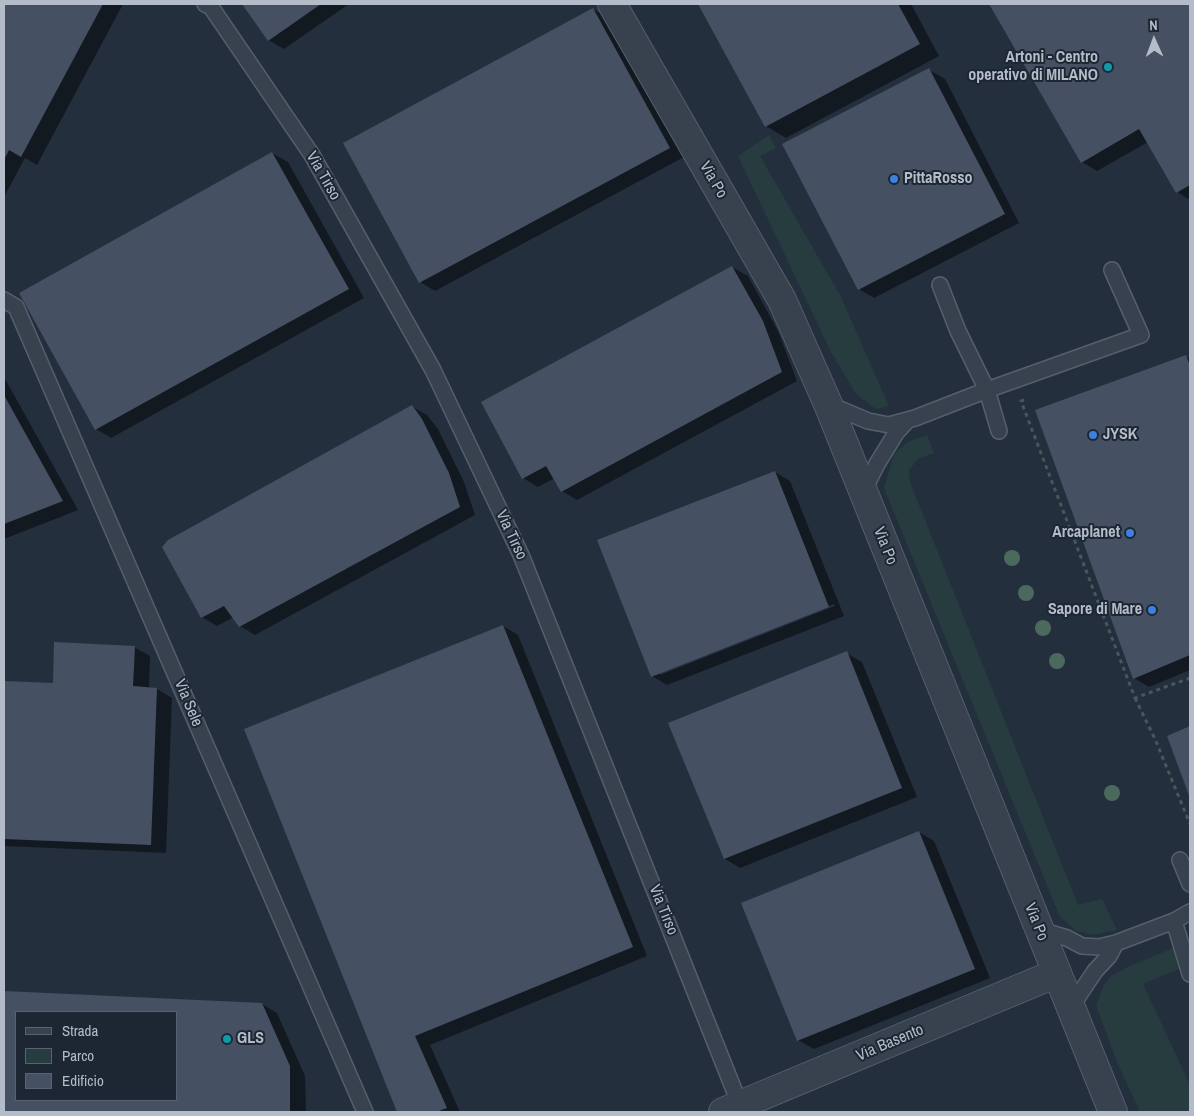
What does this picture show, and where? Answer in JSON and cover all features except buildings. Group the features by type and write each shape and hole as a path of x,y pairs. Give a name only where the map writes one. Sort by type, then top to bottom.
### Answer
{"street":[{"name":"Via Po","path":"612,4 782,300 828,404 1112,1112"},
{"name":"Via Basento","path":"732,1109 1057,973"}],"lane":[{"name":"Via Tirso","path":"205,4 211,7 312,155 433,370 521,555 732,1109"},
{"path":"828,404 868,421 889,425 908,420 1141,335 1112,270"},
{"path":"940,285 958,331 987,390 999,431"},
{"name":"Via Sele","path":"4,300 16,307 365,1112"},
{"path":"863,492 896,433 908,420"},
{"path":"1180,860 1190,884"},
{"path":"1040,930 1067,938 1082,946 1098,947 1116,943 1174,921 1190,912"},
{"path":"1174,921 1190,974"},
{"path":"1071,1007 1095,971 1109,956 1116,943"}],"path":[{"path":"1030,398 1021,401 1135,698 1155,739 1190,824"},
{"path":"1135,698 1190,678"}],"green space":[{"path":"769,135 776,148 760,156 841,297 889,406 876,409 856,394 831,352 738,156"},
{"path":"927,435 934,453 919,458 909,470 910,482 1078,905 1102,899 1117,930 1093,935 1076,931 1060,917 884,488 894,454 908,442"},
{"path":"1190,941 1190,964 1143,984 1190,1085 1190,1112 1140,1112 1117,1062 1096,1005 1104,985 1111,976"}],"place":[{"name":"Artoni - Centro operativo di MILANO","path":"1108,67"},
{"name":"PittaRosso","path":"894,179"},
{"name":"JYSK","path":"1093,435"},
{"name":"Arcaplanet","path":"1130,533"},
{"name":"Sapore di Mare","path":"1152,610"},
{"name":"GLS","path":"227,1039"}]}
